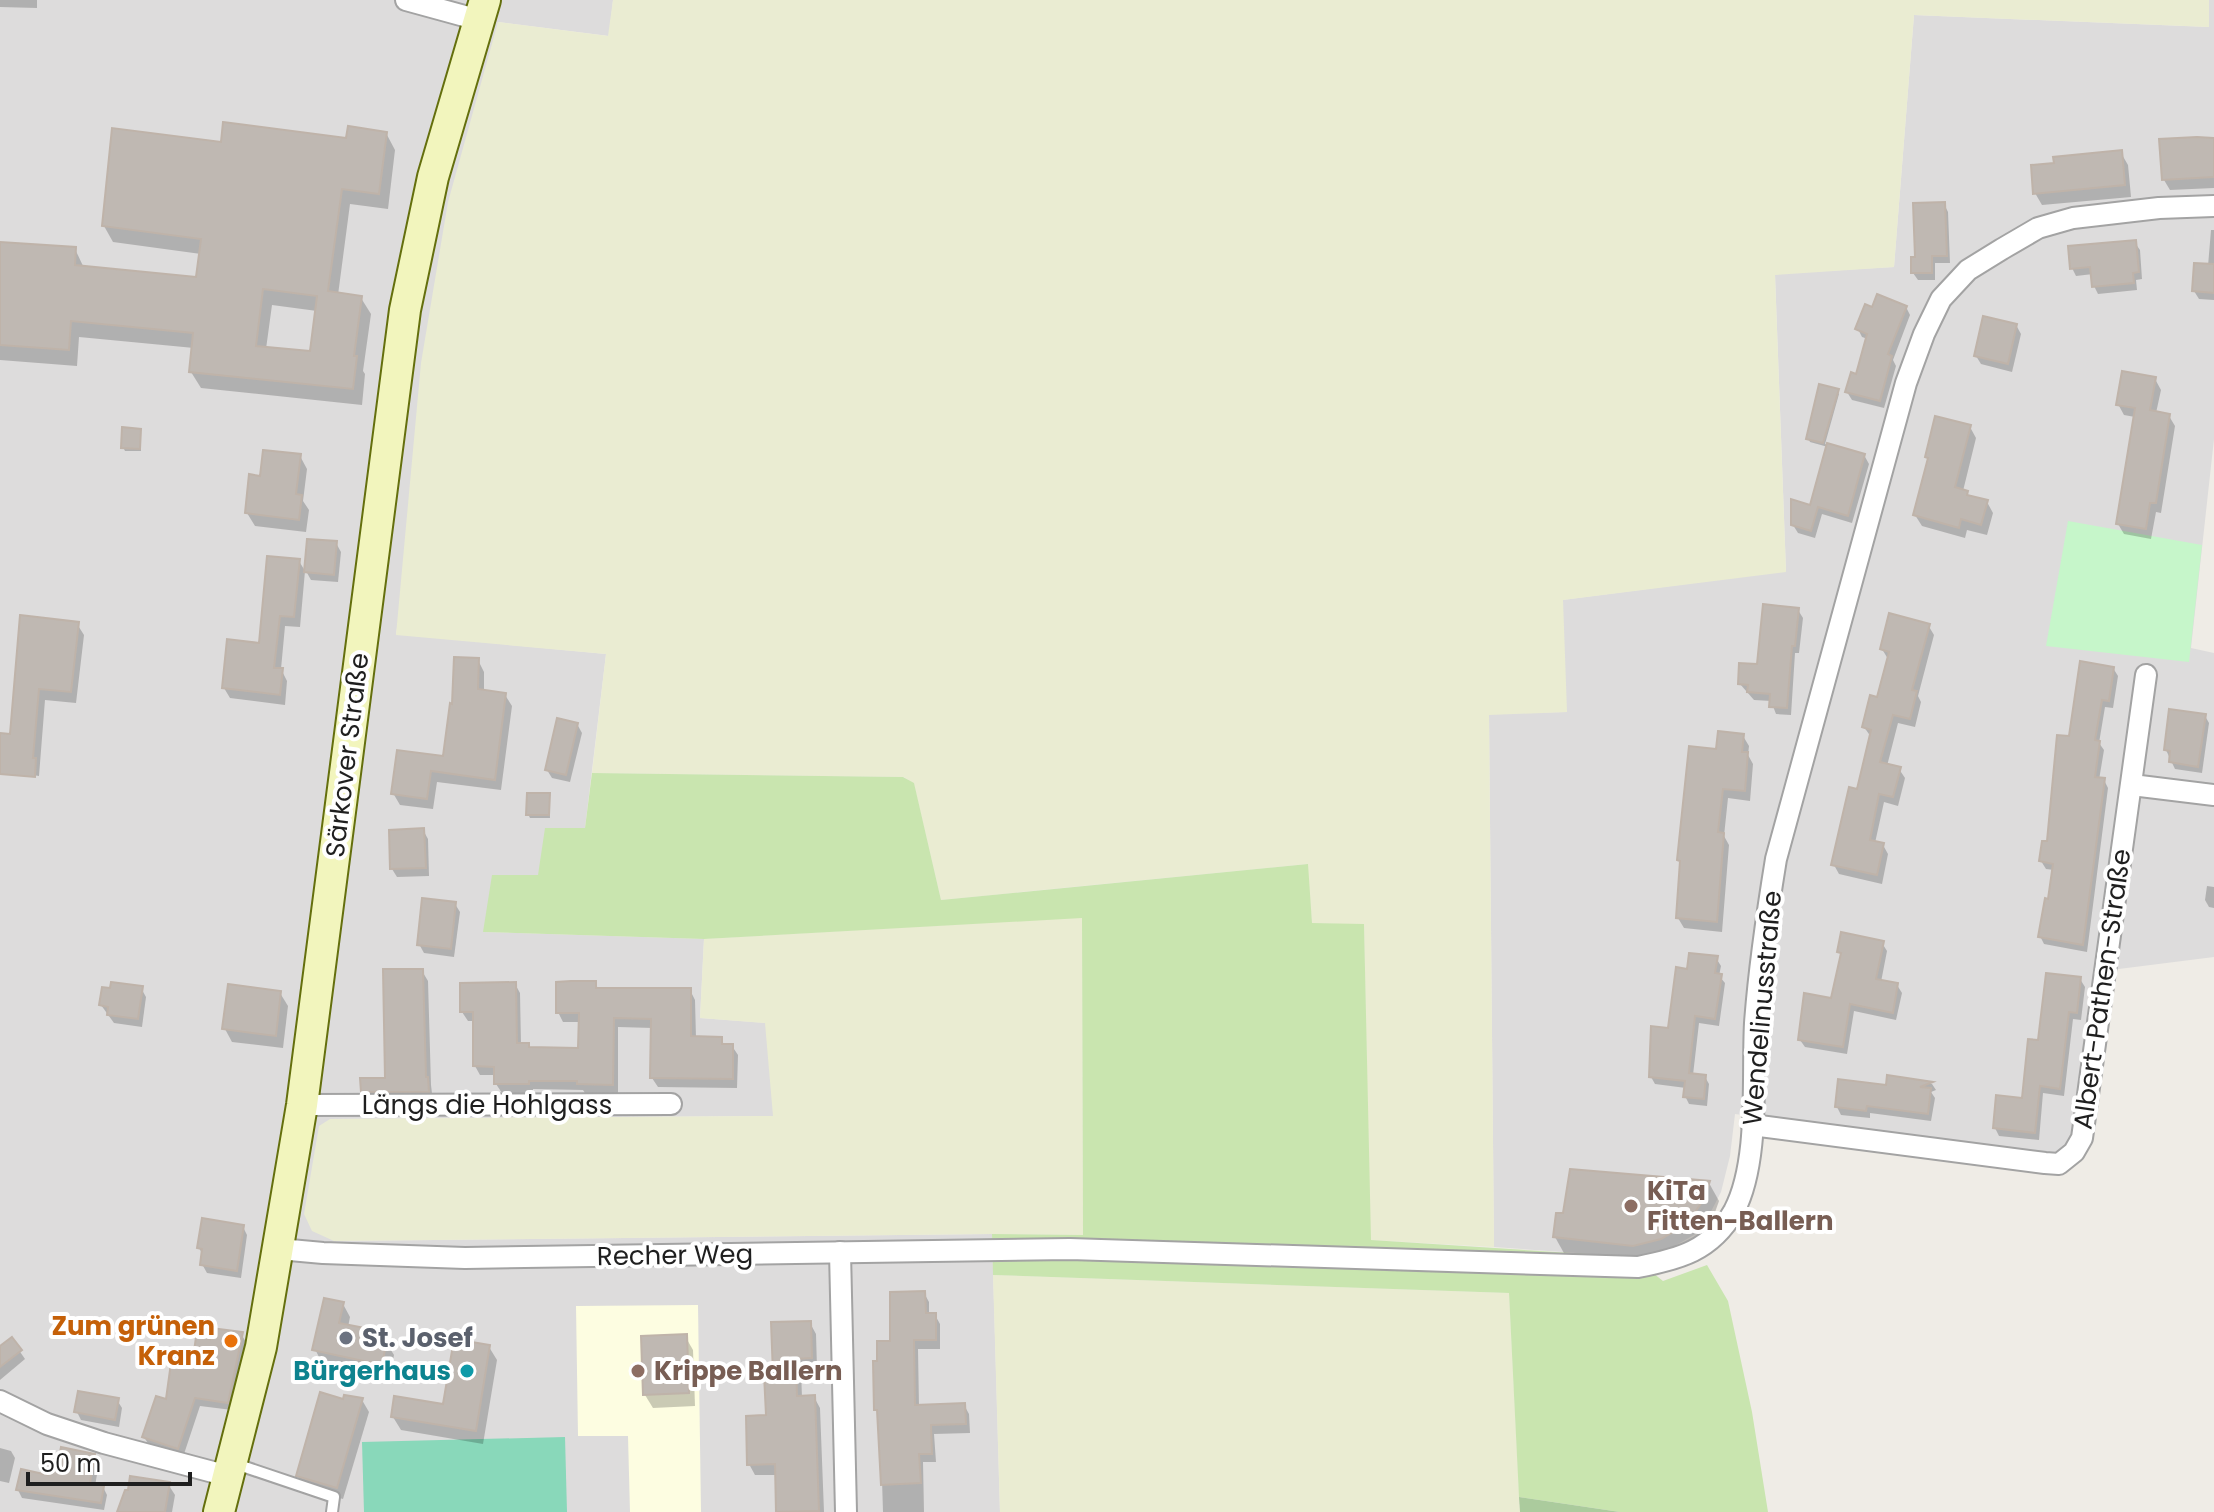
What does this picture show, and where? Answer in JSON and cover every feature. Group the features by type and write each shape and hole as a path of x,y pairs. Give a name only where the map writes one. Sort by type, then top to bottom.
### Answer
{"main road":[{"name":"Särkover Straße","path":"219,1512 261,1347 302,1105 405,310 433,177 482,10"}],"street":[{"path":"406,0 482,10"},
{"name":"Wendelinusstraße","path":"1070,1249 1638,1267 1676,1260 1698,1250 1714,1237 1733,1211 1744,1185 1752,1125 1755,1024 1776,859 1906,383 1924,334 1941,299 1968,270 2038,228 2101,214 2214,206"},
{"name":"Albert-Pathen-Straße","path":"1752,1125 2045,1163 2059,1164 2074,1152 2082,1138 2146,675"},
{"path":"2132,785 2214,795"},
{"name":"Längs die Hohlgass","path":"302,1105 671,1104"},
{"name":"Recher Weg","path":"279,1249 465,1258 1070,1249"},
{"path":"840,1252 846,1512"},
{"path":"0,1401 47,1424 104,1443 230,1469"}],"lane":[{"path":"230,1469 334,1497 332,1512"}],"shaded area":[{"path":"0,0 613,0 609,36 498,22 396,634 606,654 585,828 483,932 704,939 700,1018 766,1023 774,1116 330,1119 334,1241 992,1234 1000,1512 0,1512"},
{"path":"613,0 2209,0 2209,27 1914,15 1894,267 1775,275 1786,572 1563,600 1567,712 1489,715 1494,1247 1370,1240 1364,925 1312,923 1307,864 941,900 914,784 904,777 592,773 606,654 396,635 421,363 448,202 498,22 608,36"},
{"path":"2209,0 2214,0 2214,439 2191,648 2214,653 2214,957 2095,972 2072,1141 2050,1156 1735,1114 1730,1156 1721,1192 1701,1231 1671,1248 1633,1257 1494,1247 1489,714 1566,712 1562,600 1786,571 1775,274 1894,267 1914,15 2209,27"},
{"path":"1082,917 1083,1235 334,1241 312,1231 304,1214 319,1126 330,1119 773,1116 765,1023 700,1018 704,939"},
{"path":"993,1275 1509,1293 1520,1512 1000,1512"},
{"name":"Krippe Ballern","path":"698,1305 701,1512 630,1512 628,1436 578,1436 576,1306"}],"green space":[{"path":"2068,521 2202,545 2189,662 2046,646"},
{"path":"592,773 903,777 914,783 941,900 1308,864 1312,923 1364,924 1371,1240 1633,1257 1663,1281 1707,1265 1728,1301 1752,1412 1768,1512 1620,1512 1519,1497 1509,1293 993,1275 992,1234 1083,1235 1082,918 704,939 483,932 492,875 538,875 545,828 585,828"},
{"path":"565,1437 567,1512 364,1512 362,1442"},
{"path":"1519,1497 1620,1512 1520,1512"}],"building":[{"path":"223,122 346,138 348,126 387,132 379,194 342,189 328,291 362,296 353,389 189,372 193,333 71,321 69,350 0,345 0,242 76,247 75,265 196,277 201,239 102,226 112,128 221,142","holes":["263,289 317,296 310,351 256,346"]},
{"path":"2214,138 2214,177 2162,180 2159,139"},
{"path":"2122,150 2125,185 2033,194 2031,165 2054,163 2053,157"},
{"path":"1945,202 1947,256 1932,256 1932,273 1911,273 1911,257 1915,257 1913,203"},
{"path":"2136,240 2139,272 2133,273 2134,283 2092,287 2090,267 2070,269 2068,246"},
{"path":"2194,263 2214,264 2214,293 2192,291"},
{"path":"1877,294 1907,306 1888,354 1892,356 1880,401 1845,392 1851,372 1856,374 1867,334 1855,329 1865,304 1872,307"},
{"path":"1983,316 2017,324 2008,364 1974,356"},
{"path":"2122,371 2156,377 2150,410 2170,414 2156,503 2150,503 2146,529 2116,524 2135,408 2116,405"},
{"path":"1819,384 1839,389 1823,443 1806,439"},
{"path":"1935,416 1971,425 1955,487 1968,491 1967,495 1988,500 1981,525 1961,519 1959,528 1913,515"},
{"path":"122,427 141,429 140,449 121,448"},
{"path":"1827,443 1865,454 1848,516 1818,507 1811,531 1791,525 1791,499 1810,505"},
{"path":"263,450 301,454 296,494 302,495 299,520 245,513 249,474 260,476"},
{"path":"307,539 337,541 334,575 304,572"},
{"path":"267,556 300,559 294,617 280,616 274,668 283,668 280,695 222,688 227,639 259,643"},
{"path":"1763,604 1799,608 1795,646 1792,646 1787,708 1769,707 1770,694 1747,692 1748,685 1738,684 1739,663 1757,664"},
{"path":"1889,613 1930,624 1912,690 1917,691 1910,719 1893,715 1880,762 1901,767 1893,797 1879,794 1870,840 1884,843 1877,875 1831,865 1849,787 1857,789 1871,730 1862,727 1870,695 1877,697 1889,652 1880,649"},
{"path":"20,615 79,622 71,692 39,689 33,758 36,758 35,777 0,774 0,733 10,734"},
{"path":"454,657 479,658 478,689 506,693 495,780 431,771 427,799 391,794 397,750 443,756 452,704"},
{"path":"2080,661 2114,667 2109,701 2102,700 2095,740 2100,741 2095,777 2105,778 2083,945 2038,937 2053,864 2039,861 2042,841 2047,841 2057,735 2069,736"},
{"path":"2169,709 2206,714 2198,767 2169,762 2170,751 2164,750"},
{"path":"557,718 578,723 566,775 545,770"},
{"path":"1718,731 1744,734 1742,752 1748,752 1745,791 1723,789 1718,832 1724,833 1717,922 1676,918 1680,861 1677,860 1689,746 1716,749"},
{"path":"527,793 550,793 549,815 526,815"},
{"path":"424,828 426,868 390,869 389,830"},
{"path":"422,898 456,902 451,949 417,945"},
{"path":"1841,932 1884,941 1876,979 1898,983 1893,1013 1850,1004 1843,1047 1798,1040 1804,993 1831,998 1841,953 1837,952"},
{"path":"1689,953 1718,956 1715,973 1722,974 1715,1019 1695,1016 1689,1073 1706,1075 1704,1099 1683,1097 1685,1081 1649,1077 1651,1026 1668,1028 1676,967 1687,969"},
{"path":"383,969 423,969 429,1092 361,1092 360,1078 385,1078"},
{"path":"2046,973 2081,977 2077,1013 2069,1012 2060,1089 2040,1086 2035,1133 1993,1128 1996,1095 2022,1098 2028,1039 2038,1040"},
{"path":"596,981 596,988 691,988 691,1036 722,1037 722,1044 733,1044 733,1079 650,1078 651,1019 614,1018 613,1085 577,1084 577,1081 494,1084 494,1067 473,1066 473,1012 460,1012 460,983 516,982 517,1043 529,1043 529,1047 578,1048 579,1013 556,1013 556,982"},
{"path":"111,982 143,986 138,1019 107,1015 108,1007 99,1005 102,987 110,988"},
{"path":"228,984 281,991 276,1036 222,1029"},
{"path":"1887,1075 1933,1082 1920,1087 1931,1088 1928,1114 1867,1106 1866,1111 1835,1107 1838,1079 1886,1085"},
{"name":"KiTa Fitten-Ballern","path":"1570,1169 1710,1181 1704,1199 1691,1218 1678,1229 1661,1239 1633,1246 1553,1237 1556,1213 1563,1213"},
{"path":"202,1218 244,1225 237,1271 200,1265 202,1249 197,1248"},
{"path":"925,1291 926,1313 936,1313 936,1340 914,1340 915,1405 965,1403 966,1424 931,1425 932,1454 919,1454 921,1483 881,1485 877,1410 874,1410 873,1361 877,1361 877,1341 890,1341 890,1292"},
{"name":"St. Josef","path":"324,1298 344,1302 339,1323 370,1329 368,1336 387,1340 382,1365 312,1350"},
{"path":"811,1321 812,1358 796,1359 797,1396 815,1395 819,1511 776,1512 775,1464 747,1465 746,1416 766,1415 764,1374 773,1374 771,1322"},
{"path":"211,1328 243,1332 228,1403 195,1398 178,1449 142,1437 156,1396 166,1399 171,1363 192,1366 196,1337 210,1339"},
{"path":"687,1334 689,1393 643,1395 641,1336"},
{"path":"12,1337 22,1350 0,1367 0,1346"},
{"name":"Bürgerhaus","path":"454,1339 490,1345 476,1431 391,1417 394,1396 443,1404"},
{"path":"78,1391 119,1398 115,1420 74,1412"},
{"path":"320,1392 343,1399 344,1395 363,1398 337,1488 296,1476"},
{"path":"61,1447 95,1454 90,1483 104,1486 101,1503 16,1490 21,1469 48,1475 49,1466 57,1468"},
{"path":"130,1476 170,1482 165,1512 117,1512 125,1490 128,1490"}],"place":[{"name":"KiTa Fitten-Ballern","path":"1631,1206"},
{"name":"St. Josef","path":"346,1338"},
{"name":"Zum grünen Kranz","path":"231,1341"},
{"name":"Bürgerhaus","path":"467,1371"},
{"name":"Krippe Ballern","path":"638,1371"}]}
